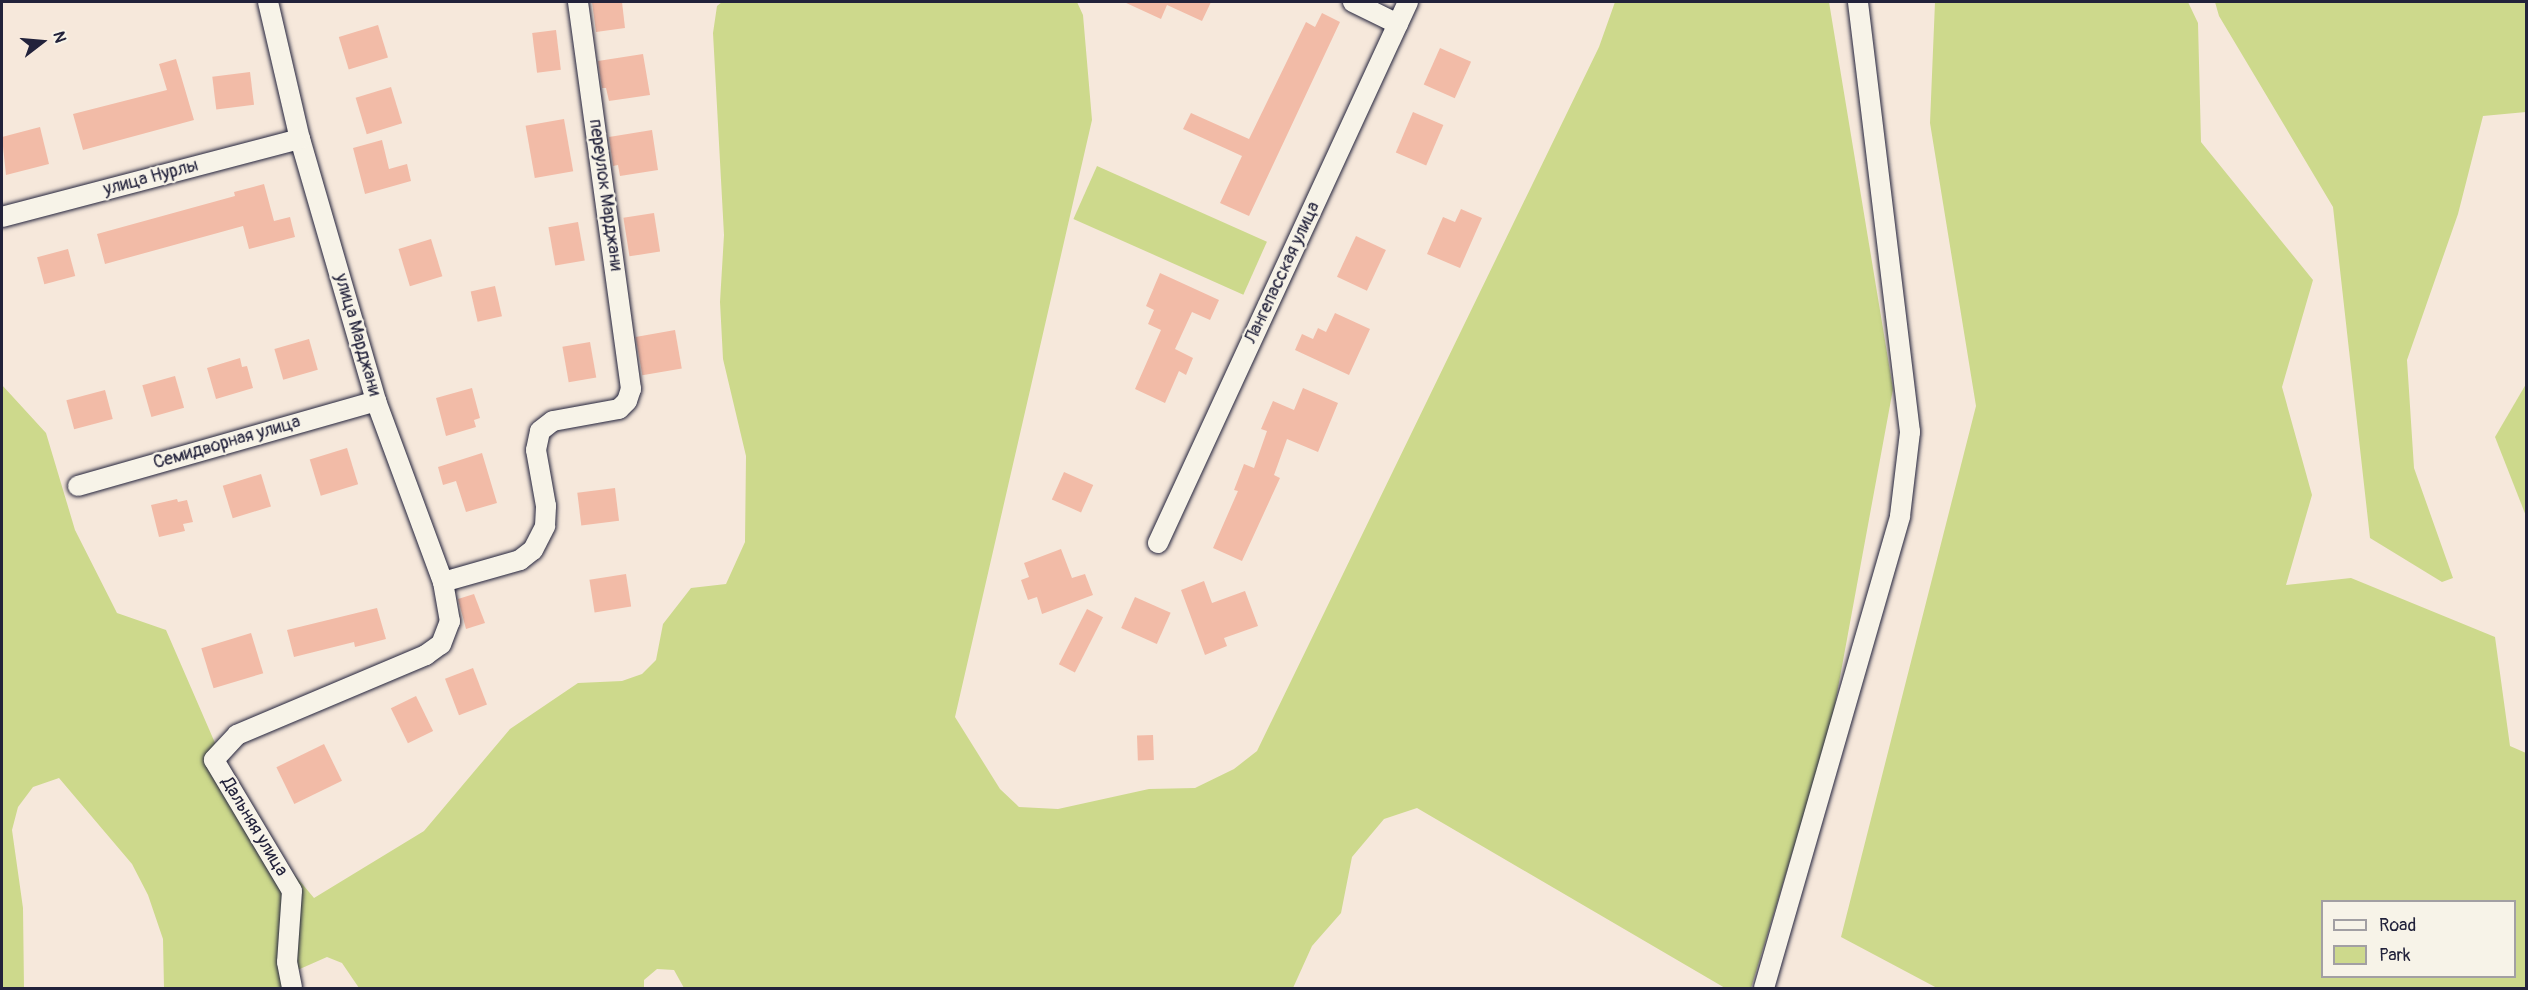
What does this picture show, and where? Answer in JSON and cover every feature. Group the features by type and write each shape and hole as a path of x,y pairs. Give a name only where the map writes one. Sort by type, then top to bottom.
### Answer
{"street":[{"name":"улица Марджани","path":"268,2 300,139 376,400 443,582 450,621 441,644 426,655"},
{"name":"переулок Марджани","path":"443,582 520,560 533,550 545,526 546,506 536,450 540,431 553,421 619,409 627,401 631,389 578,2"},
{"path":"1353,2 1398,24"},
{"name":"Лангепасская улица","path":"1158,543 1408,2"},
{"path":"1764,988 1899,516 1910,432 1857,2"},
{"name":"улица Нурлы","path":"2,217 300,139"},
{"name":"Семидворная улица","path":"78,486 376,400"},
{"name":"Дальняя улица","path":"292,988 287,962 292,891 214,760 237,735 426,655"}],"green space":[{"path":"722,2 1077,2 1083,15 1092,120 955,717 1000,789 1019,807 1058,809 1149,789 1195,788 1234,769 1257,751 1599,47 1615,2 1829,2 1893,389 1831,726 1751,988 1725,988 1417,808 1384,819 1352,857 1341,913 1312,946 1293,988 684,988 674,970 657,969 644,980 644,988 359,988 342,963 327,957 293,972 284,988 164,988 163,939 148,895 132,864 59,778 33,787 18,807 12,830 23,908 24,988 2,988 2,385 46,433 75,530 117,613 166,630 248,819 314,898 424,831 510,729 578,683 622,681 642,674 656,660 663,624 691,588 726,584 745,542 746,456 723,359 720,302 724,235 713,33 717,6"},
{"path":"1935,2 2188,2 2198,23 2201,142 2313,280 2282,387 2312,495 2286,585 2351,578 2495,637 2510,746 2526,753 2526,988 1937,988 1841,937 1976,406 1930,123"},
{"path":"2215,2 2526,2 2526,112 2483,116 2458,214 2407,360 2414,468 2453,578 2442,582 2370,538 2333,207 2219,16"},
{"path":"1097,166 1267,242 1243,295 1073,219"},
{"path":"2526,384 2526,516 2495,437"}],"building":[{"path":"592,2 622,2 625,28 596,32"},
{"path":"1124,2 1211,2 1202,21 1167,5 1161,19"},
{"path":"1322,13 1340,22 1249,216 1220,203 1242,156 1183,129 1191,113 1249,139 1306,22 1315,27"},
{"path":"378,25 388,58 349,70 339,37"},
{"path":"556,30 561,70 537,73 532,33"},
{"path":"1440,48 1471,62 1455,98 1424,85"},
{"path":"643,54 650,95 609,101 606,88 602,88 598,61"},
{"path":"176,59 194,120 83,150 73,114 167,90 159,64"},
{"path":"250,72 254,105 216,109 212,77"},
{"path":"391,87 402,123 367,134 356,98"},
{"path":"1413,112 1443,125 1426,165 1396,153"},
{"path":"564,119 573,171 535,178 526,126"},
{"path":"40,127 49,164 6,175 2,137"},
{"path":"652,130 658,170 620,176 618,165 613,166 609,137"},
{"path":"382,140 389,169 407,164 411,181 365,194 353,148"},
{"path":"264,184 274,221 290,217 295,237 249,249 243,226 105,264 97,234 235,196 234,192"},
{"path":"1461,209 1482,218 1460,268 1427,254 1443,217 1455,222"},
{"path":"654,213 660,252 629,256 623,218"},
{"path":"578,222 585,260 555,266 548,227"},
{"path":"1356,236 1386,250 1367,291 1337,277"},
{"path":"431,239 442,276 410,286 398,249"},
{"path":"68,249 75,276 44,284 37,257"},
{"path":"1160,273 1219,300 1210,320 1192,312 1175,349 1193,358 1186,375 1179,371 1165,403 1135,389 1161,330 1148,324 1154,310 1146,306"},
{"path":"495,286 502,316 478,322 471,292"},
{"path":"1335,313 1370,329 1349,375 1295,350 1302,334 1313,339 1318,328 1326,332"},
{"path":"675,330 682,368 642,375 636,337"},
{"path":"309,339 318,370 283,380 274,349"},
{"path":"590,342 596,377 569,382 562,347"},
{"path":"240,358 242,367 247,366 253,388 216,399 207,368"},
{"path":"175,376 184,408 151,417 142,385"},
{"path":"472,388 480,418 474,420 476,427 446,436 436,398"},
{"path":"1303,388 1338,403 1318,452 1287,439 1274,475 1280,478 1242,561 1213,548 1238,491 1234,490 1244,464 1254,468 1267,431 1261,429 1273,401 1294,410"},
{"path":"105,390 113,419 74,429 66,400"},
{"path":"347,448 358,484 321,496 310,459"},
{"path":"482,453 497,503 466,512 456,481 443,485 438,467"},
{"path":"1064,472 1093,485 1081,512 1052,499"},
{"path":"261,474 271,507 233,518 223,486"},
{"path":"615,488 619,521 581,525 577,493"},
{"path":"177,499 178,502 187,500 193,522 183,524 185,531 159,537 151,505"},
{"path":"1061,549 1072,578 1085,574 1093,595 1042,614 1037,597 1028,600 1021,580 1029,577 1024,563"},
{"path":"626,574 631,607 595,612 589,580"},
{"path":"1204,581 1212,603 1245,591 1258,626 1224,638 1227,646 1205,655 1181,590"},
{"path":"474,594 485,623 466,629 458,599"},
{"path":"1135,597 1171,613 1157,644 1121,628"},
{"path":"377,608 386,639 355,647 354,642 294,657 287,630"},
{"path":"1087,609 1103,617 1075,672 1059,664"},
{"path":"251,633 263,673 214,688 201,648"},
{"path":"473,668 487,704 459,715 445,679"},
{"path":"416,696 433,731 408,743 391,708"},
{"path":"1153,735 1154,760 1138,761 1137,736"},
{"path":"324,744 342,781 294,804 276,767"}]}
